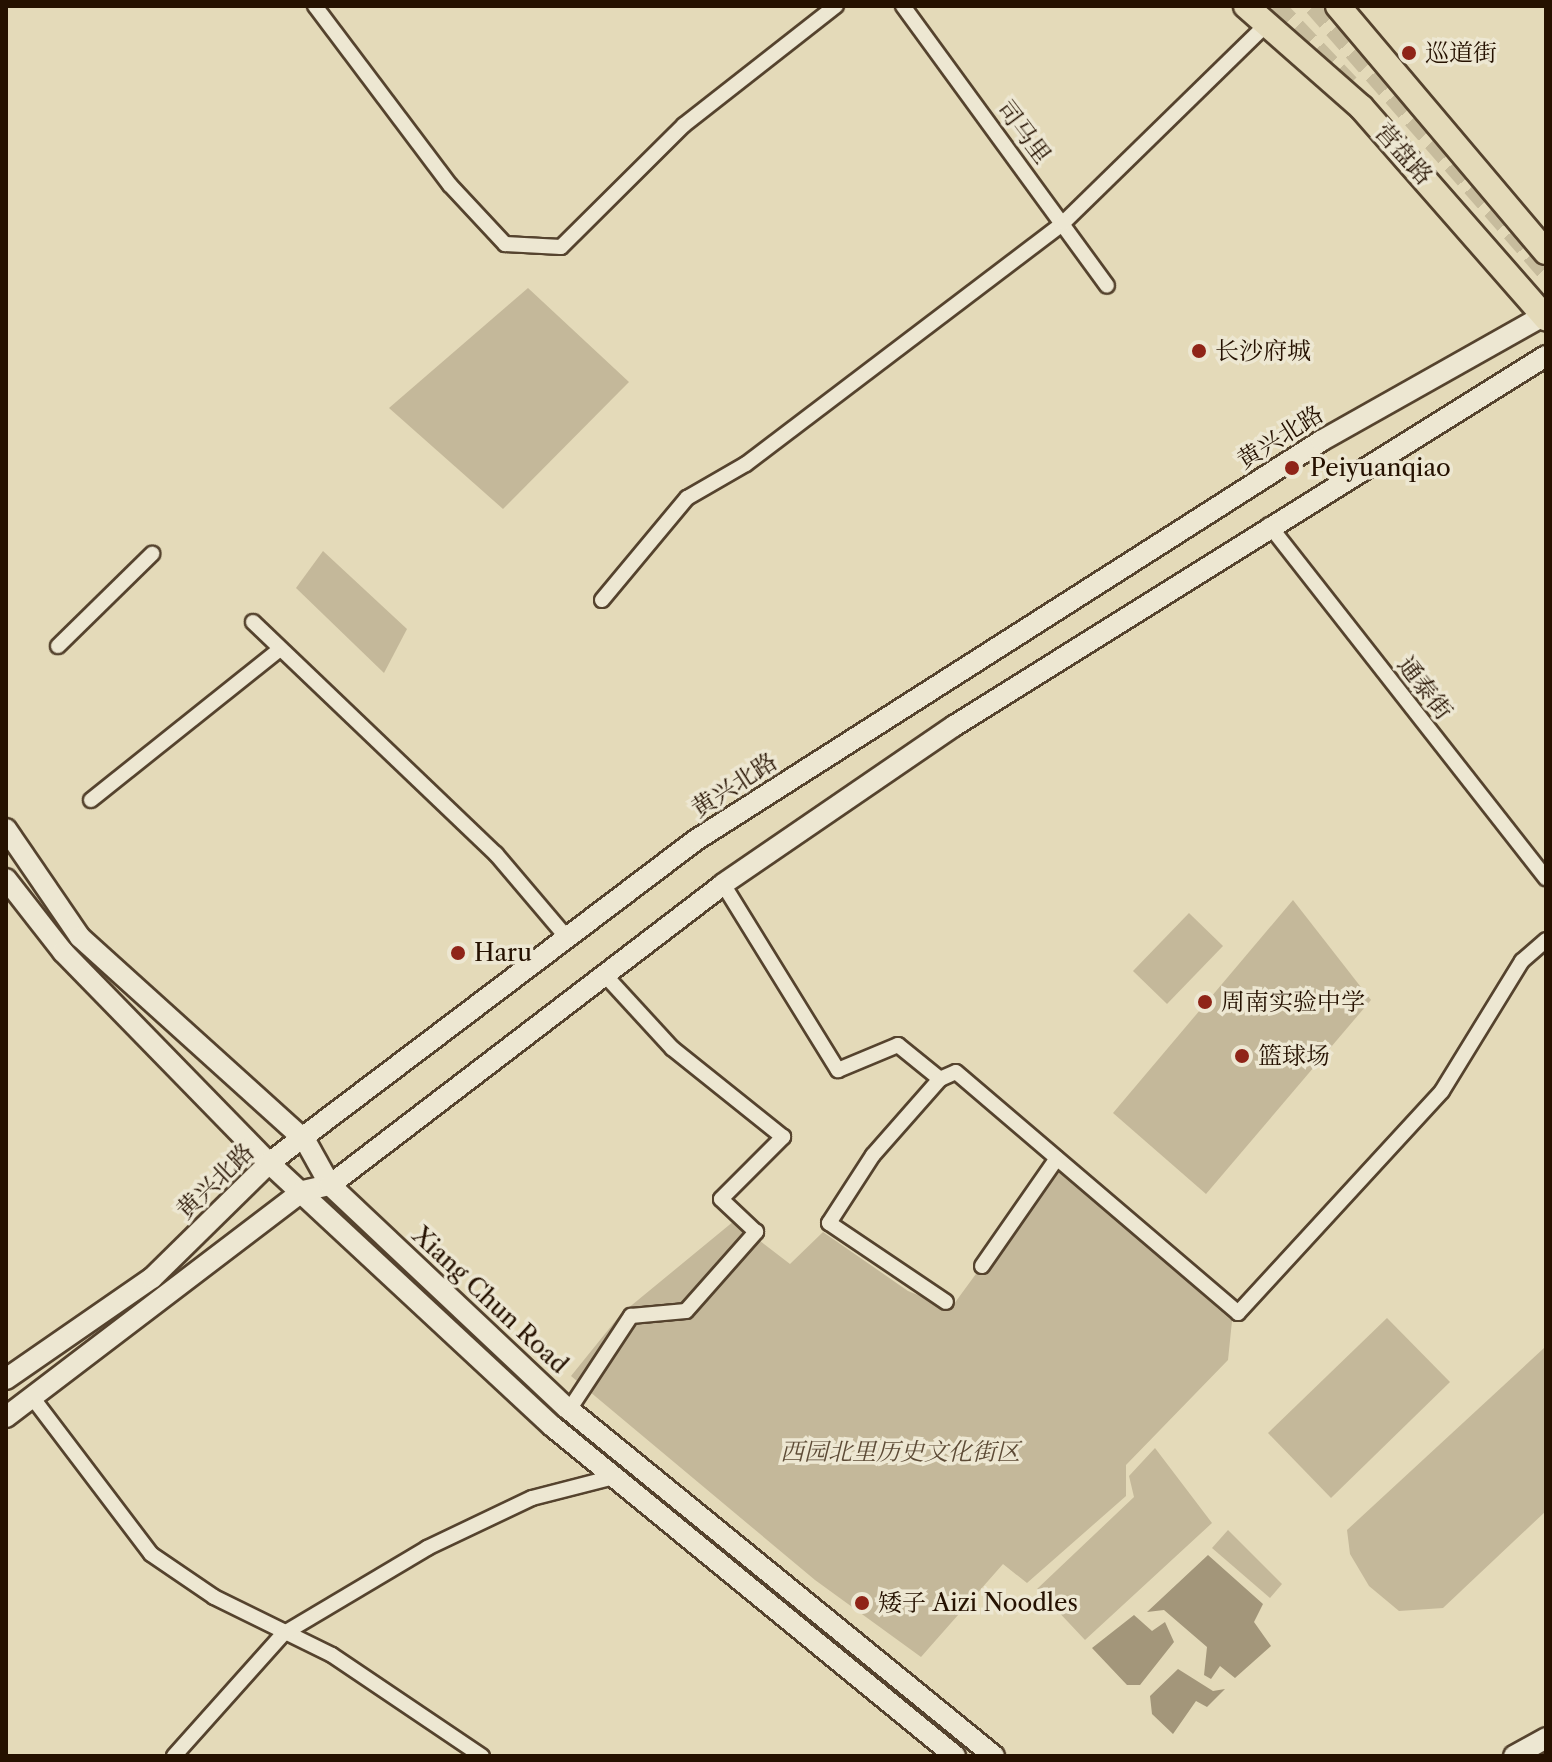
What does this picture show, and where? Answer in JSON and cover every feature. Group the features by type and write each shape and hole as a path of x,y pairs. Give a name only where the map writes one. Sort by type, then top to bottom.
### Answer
{"main road":[{"name":"营盘路","path":"1246,6 1390,138 1545,316"},
{"name":"营盘路","path":"1338,6 1546,252"},
{"path":"1491,187 1546,229"},
{"name":"黄兴北路","path":"6,1379 152,1278 269,1163 305,1140 696,840 1321,441 1545,316"},
{"path":"6,1417 303,1191 330,1185 723,884 1269,525 1546,356"},
{"name":"Xiang Chun Road","path":"6,829 80,937 305,1140 330,1185 569,1410 994,1756"},
{"name":"Xiang Chun Road","path":"6,879 63,952 269,1163 614,1477 955,1756"},
{"path":"1514,1756 1546,1738"}],"street":[{"path":"315,6 450,185 505,244 561,247 684,125 836,6"},
{"name":"司马里","path":"903,6 1107,286"},
{"path":"602,600 687,498 746,464 1063,223 1267,24"},
{"name":"通泰街","path":"1269,525 1546,878"},
{"path":"58,646 152,554"},
{"path":"253,622 496,854 568,939"},
{"path":"91,800 280,649"},
{"path":"723,884 838,1070 898,1045 940,1079"},
{"path":"946,1302 829,1223 873,1155 940,1079 956,1072 1238,1313 1442,1091 1522,961 1546,940"},
{"path":"569,1410 631,1316 686,1311 756,1232 721,1199 783,1137 672,1048 604,974"},
{"path":"982,1266 1057,1158"},
{"path":"32,1397 151,1554 283,1634 332,1655 482,1756"},
{"path":"174,1756 283,1634 479,1523 532,1498 614,1477"}],"green space":[{"path":"528,288 629,382 503,509 389,408"},
{"path":"323,551 407,629 384,673 296,588"},
{"name":"篮球场","path":"1293,900 1371,1000 1206,1194 1113,1113"},
{"path":"1189,913 1223,946 1167,1004 1133,971"},
{"name":"西园北里历史文化街区","path":"1055,1166 1232,1321 1228,1360 1126,1465 1126,1496 1027,1583 1003,1564 921,1657 815,1580 571,1376 621,1314 734,1221 790,1264 823,1232 908,1291 951,1308"},
{"path":"1387,1318 1450,1382 1331,1498 1268,1433"},
{"path":"1544,1348 1546,1511 1443,1608 1399,1611 1369,1586 1350,1554 1347,1530"},
{"path":"1155,1448 1212,1523 1085,1640 1037,1589 1134,1497 1129,1476"},
{"path":"1228,1530 1282,1584 1270,1598 1212,1548"}],"shaded area":[{"path":"1208,1555 1263,1604 1254,1622 1271,1646 1235,1678 1220,1666 1211,1679 1204,1675 1207,1647 1164,1610 1147,1612"},
{"path":"1134,1615 1152,1631 1165,1622 1174,1642 1140,1685 1127,1685 1092,1648"},
{"path":"1178,1669 1213,1691 1225,1689 1207,1707 1196,1701 1173,1734 1152,1714 1150,1696"}],"tunnel":[{"path":"1275,6 1349,84"},
{"path":"1314,6 1546,271"}],"place":[{"name":"巡道街","path":"1409,53"},
{"name":"长沙府城","path":"1199,351"},
{"name":"Peiyuanqiao","path":"1292,468"},
{"name":"Haru","path":"458,953"},
{"name":"周南实验中学","path":"1205,1002"},
{"name":"篮球场","path":"1242,1056"},
{"name":"矮子 Aizi Noodles","path":"862,1603"}]}
